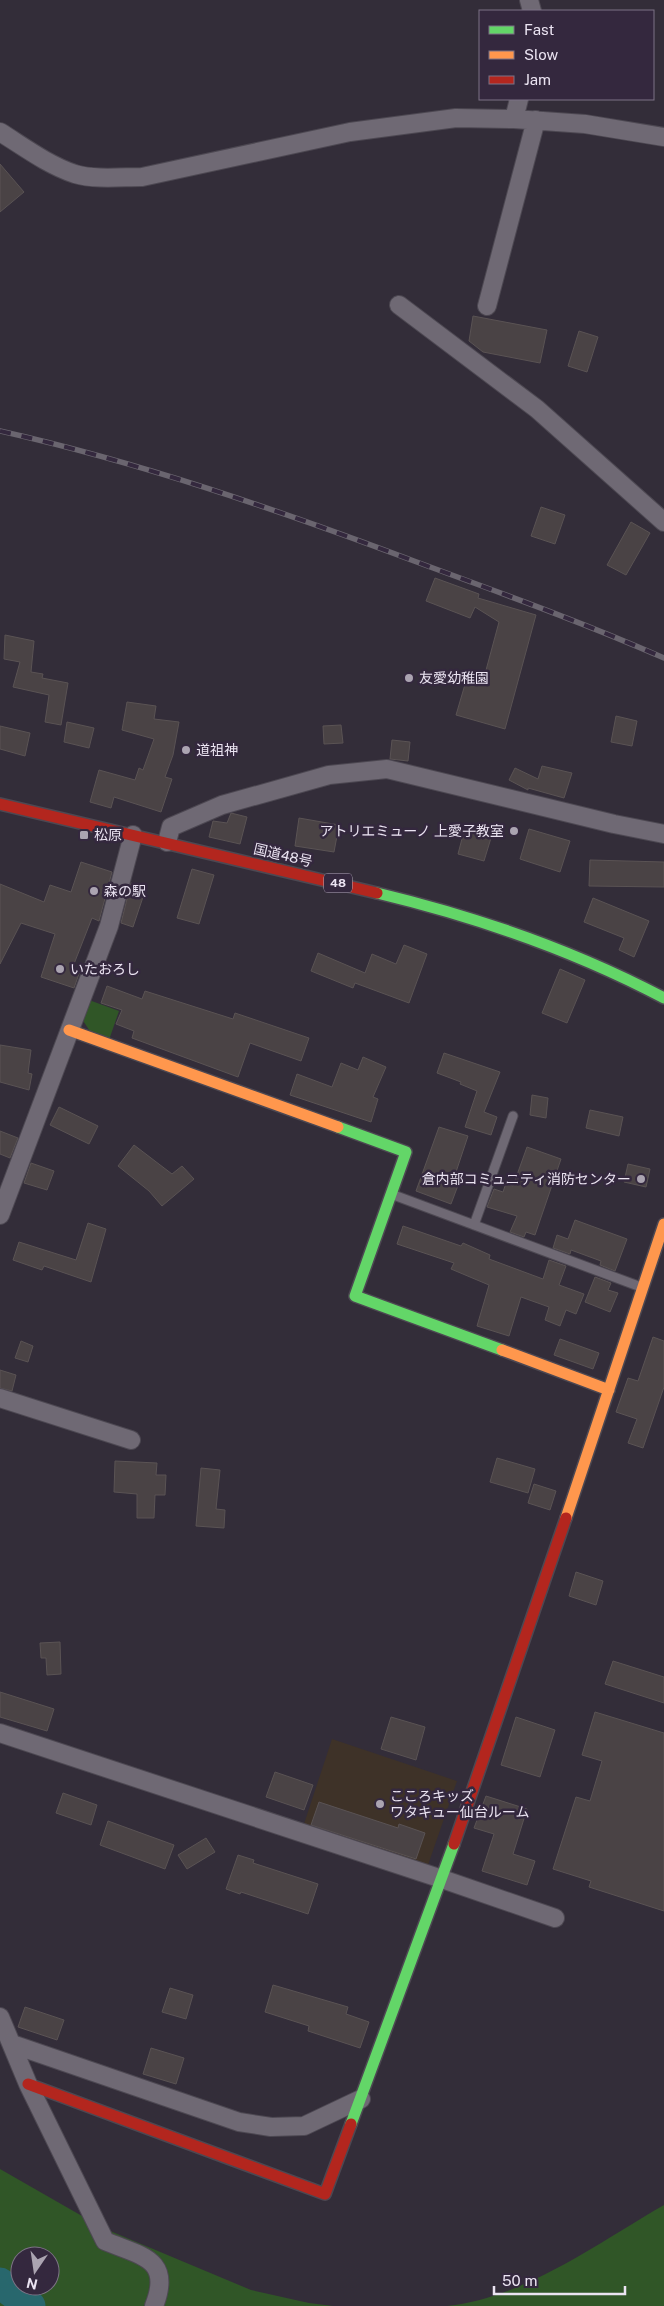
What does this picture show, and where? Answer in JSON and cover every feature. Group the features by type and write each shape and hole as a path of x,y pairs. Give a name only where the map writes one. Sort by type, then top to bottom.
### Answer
{"main road":[{"name":"国道48号","path":"0,804 167,842 484,921 556,946 626,977 664,998"},
{"path":"69,1030 406,1152 355,1296 609,1390"},
{"path":"28,2084 325,2194 362,2099 442,1879 664,1224"}],"street":[{"path":"514,119 519,100"},
{"path":"0,132 44,160 76,174 114,178 142,177 350,132 456,118 536,120 585,124 664,137"},
{"path":"487,306 536,120"},
{"path":"399,305 537,409 664,522"},
{"path":"167,842 170,827 222,805 329,775 387,769 614,824 664,834"},
{"path":"0,1215 109,926 133,835"},
{"path":"0,1398 131,1440"},
{"path":"0,1733 555,1918"},
{"path":"0,2017 28,2084 105,2241 153,2262 158,2272 159,2285 155,2304"},
{"path":"12,2044 239,2122 263,2126 304,2126 362,2099"}],"lane":[{"path":"474,1225 513,1116"},
{"path":"391,1194 643,1288"}],"shaded area":[{"name":"こころキッズ ワタキュー仙台ルーム","path":"332,1739 457,1781 427,1868 303,1827"}],"green space":[{"path":"89,1000 119,1011 109,1040 91,1033 82,1019"},
{"path":"0,2169 103,2228 251,2290 309,2303 333,2306 0,2306"},
{"path":"664,2205 664,2306 447,2306 476,2301 532,2281 587,2252"}],"building":[{"path":"0,164 24,192 0,212"},
{"path":"473,316 547,330 540,363 483,352 469,341"},
{"path":"579,331 598,337 587,372 568,366"},
{"path":"541,507 565,515 555,544 531,536"},
{"path":"631,522 650,533 626,575 607,565"},
{"path":"435,578 479,594 478,598 536,615 505,729 456,715 466,681 482,685 499,622 475,607 470,618 426,601"},
{"path":"5,635 34,641 31,672 43,674 42,678 68,683 61,725 45,722 49,695 13,687 20,662 4,659"},
{"path":"127,702 156,706 154,719 179,722 173,755 165,777 172,779 161,812 114,797 111,808 90,802 99,770 135,780 139,768 143,770 154,739 122,730"},
{"path":"616,716 637,721 632,746 611,742"},
{"path":"67,722 94,728 89,748 64,742"},
{"path":"341,725 343,743 324,744 323,726"},
{"path":"0,726 30,733 25,756 0,749"},
{"path":"392,740 410,742 408,761 390,759"},
{"path":"542,766 572,773 564,798 528,788 528,790 509,780 515,768 538,779"},
{"path":"231,813 247,817 240,844 209,837 213,821 227,823"},
{"path":"299,818 339,825 334,852 295,846"},
{"path":"529,829 570,841 560,872 520,859"},
{"path":"464,831 491,838 484,861 458,854"},
{"path":"590,860 664,862 664,887 589,886"},
{"path":"81,862 112,872 99,921 92,918 72,969 80,971 74,988 41,977 55,934 21,923 0,964 0,884 44,902 50,885 71,892"},
{"path":"192,869 214,875 199,924 177,918"},
{"path":"131,883 146,888 133,927 121,923"},
{"path":"593,898 649,921 634,957 619,950 624,938 584,922"},
{"path":"404,945 427,954 409,1003 355,983 353,988 311,971 318,953 365,973 372,954 396,964"},
{"path":"560,969 585,980 567,1023 542,1013"},
{"path":"107,986 142,999 145,991 233,1019 235,1013 309,1038 301,1061 250,1043 238,1077 132,1038 134,1031 116,1024 122,1010 101,1003"},
{"path":"0,1045 31,1050 28,1073 32,1074 29,1090 0,1082"},
{"path":"444,1053 500,1072 484,1112 497,1117 491,1135 465,1127 477,1091 460,1084 461,1082 437,1073"},
{"path":"363,1057 386,1067 373,1097 378,1099 371,1122 290,1095 297,1074 332,1087 341,1063 358,1070"},
{"path":"532,1095 548,1098 546,1118 530,1115"},
{"path":"59,1107 98,1126 89,1144 50,1125"},
{"path":"590,1110 623,1117 619,1136 586,1128"},
{"path":"439,1127 468,1136 454,1178 460,1180 451,1204 416,1191"},
{"path":"0,1131 18,1138 10,1158 0,1154"},
{"path":"134,1145 172,1174 182,1166 194,1179 162,1206 149,1191 118,1166"},
{"path":"527,1147 561,1159 535,1235 526,1232 524,1237 510,1232 517,1216 487,1207 494,1189 503,1192 506,1183 513,1186"},
{"path":"31,1163 54,1171 47,1190 24,1183"},
{"path":"628,1164 650,1169 646,1187 624,1182"},
{"path":"575,1220 627,1239 615,1271 600,1265 601,1261 571,1250 570,1254 553,1248 557,1235 568,1239"},
{"path":"88,1223 106,1229 91,1282 44,1266 42,1270 13,1260 19,1242 76,1260"},
{"path":"403,1226 461,1246 463,1243 490,1255 489,1259 543,1279 549,1260 566,1266 559,1285 584,1294 576,1314 566,1310 560,1326 545,1320 549,1307 521,1297 509,1336 477,1326 489,1285 451,1269 454,1263 397,1244"},
{"path":"595,1277 611,1283 608,1290 618,1293 610,1312 585,1302"},
{"path":"653,1337 664,1341 664,1387 643,1448 628,1443 637,1419 616,1412 628,1378 638,1381"},
{"path":"560,1339 599,1353 593,1369 554,1355"},
{"path":"21,1341 33,1346 28,1362 15,1358"},
{"path":"0,1370 16,1375 12,1391 0,1388"},
{"path":"497,1458 535,1469 528,1493 490,1482"},
{"path":"115,1461 157,1463 156,1475 166,1475 165,1495 155,1495 154,1518 137,1518 137,1494 114,1492"},
{"path":"201,1468 220,1470 216,1509 225,1510 224,1528 196,1526"},
{"path":"534,1484 556,1491 550,1510 528,1503"},
{"path":"576,1572 603,1581 596,1605 569,1596"},
{"path":"60,1642 61,1674 47,1675 46,1658 41,1658 40,1643"},
{"path":"613,1661 664,1677 664,1703 605,1684"},
{"path":"0,1692 54,1709 47,1731 0,1717"},
{"path":"595,1712 664,1733 664,1911 589,1887 591,1881 553,1869 576,1797 590,1801 602,1761 582,1755"},
{"path":"391,1717 425,1727 416,1760 381,1749"},
{"path":"516,1717 555,1730 540,1777 501,1765"},
{"path":"275,1772 313,1785 304,1810 266,1797"},
{"path":"63,1793 97,1805 91,1825 56,1813"},
{"path":"486,1796 527,1809 513,1854 535,1861 527,1885 482,1871 494,1834 474,1828"},
{"path":"319,1802 398,1828 399,1824 425,1833 416,1859 311,1825"},
{"path":"108,1821 174,1845 165,1869 100,1845"},
{"path":"206,1838 215,1852 187,1869 178,1855"},
{"path":"238,1855 254,1860 253,1863 318,1884 308,1914 241,1892 240,1894 226,1889"},
{"path":"273,1985 348,2007 346,2014 369,2022 360,2048 308,2031 309,2026 265,2012"},
{"path":"170,1988 193,1995 186,2019 162,2012"},
{"path":"25,2007 64,2020 57,2040 18,2027"},
{"path":"151,2048 184,2058 176,2084 143,2074"}],"waterway":[{"path":"0,2283 30,2306"}],"railway":[{"path":"0,431 158,473 261,506 540,608 664,658"}],"traffic: fast":[{"path":"377,893 414,902 524,936 595,965 664,998"},
{"path":"338,1127 406,1152 355,1296 502,1350"},
{"path":"351,2124 454,1844"}],"traffic: slow":[{"path":"69,1030 338,1127"},
{"path":"566,1518 664,1224"},
{"path":"502,1350 609,1390"}],"traffic: jam":[{"path":"0,804 377,893"},
{"path":"454,1844 566,1518"},
{"path":"28,2084 325,2194 351,2124"}],"place":[{"name":"友愛幼稚園","path":"409,678"},
{"name":"道祖神","path":"186,750"},
{"name":"アトリエミューノ 上愛子教室","path":"514,831"},
{"name":"松原","path":"84,835"},
{"name":"森の駅","path":"94,891"},
{"name":"いたおろし","path":"60,969"},
{"name":"倉内部コミュニティ消防センター","path":"641,1179"},
{"name":"こころキッズ ワタキュー仙台ルーム","path":"380,1804"}]}
